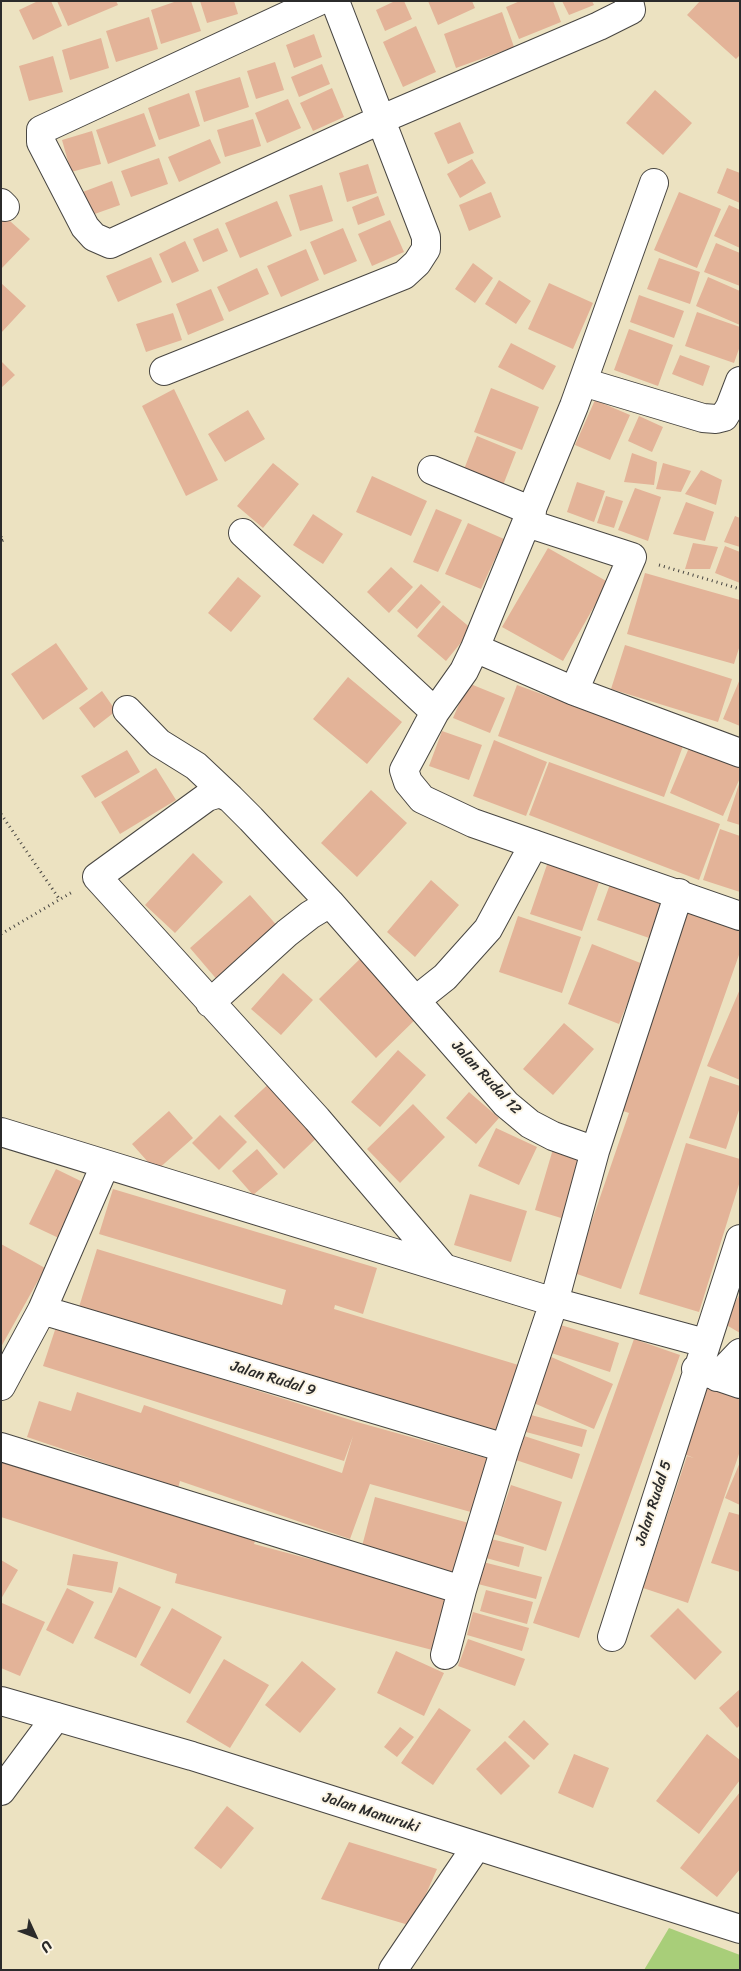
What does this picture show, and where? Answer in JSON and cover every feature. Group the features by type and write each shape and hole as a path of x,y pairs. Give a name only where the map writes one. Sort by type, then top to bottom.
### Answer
{"street":[{"path":"318,1 41,130 39,136 41,142 85,227 94,237 110,244 382,120 599,26 631,10 629,1"},
{"path":"164,371 404,275 417,263 426,249 426,237 335,1"},
{"path":"654,183 583,382 475,648 464,671 434,712 404,770 408,782 422,799 473,824 679,893 740,916"},
{"path":"583,382 703,418 716,420 724,417 740,381"},
{"path":"432,470 529,517 632,557 574,691"},
{"path":"243,533 434,712"},
{"path":"475,648 574,691 740,753"},
{"name":"Jalan Rudal 12","path":"127,710 159,743 196,766 230,798 330,903 506,1104 530,1124 553,1136 595,1152"},
{"path":"230,798 220,793 207,797 97,877 317,1119 444,1268"},
{"path":"416,1000 446,977 488,929 534,844"},
{"path":"445,1656 462,1590 505,1448 554,1302 595,1152 679,893"},
{"path":"210,1003 287,933 310,914 330,903"},
{"path":"1,1132 554,1302 705,1343"},
{"path":"1,1386 42,1310 104,1164"},
{"name":"Jalan Rudal 5","path":"612,1637 718,1377 705,1343 740,1239"},
{"name":"Jalan Rudal 9","path":"42,1310 505,1448"},
{"path":"718,1377 740,1353"},
{"path":"1,1447 462,1590"},
{"name":"Jalan Manuruki","path":"1,1701 192,1756 740,1929"},
{"path":"1,1791 56,1717"},
{"path":"393,1970 476,1847"}],"path":[{"path":"1,537 4,540 1,541"},
{"path":"632,557 740,590"},
{"path":"1,814 60,900"},
{"path":"1,934 97,877"}],"green space":[{"path":"669,1928 740,1955 740,1970 644,1970"}],"building":[{"path":"38,1 51,1 62,26 33,40 19,10"},
{"path":"57,1 116,1 118,5 68,26"},
{"path":"177,1 191,1 201,31 161,44 151,10"},
{"path":"200,1 234,1 238,14 207,23"},
{"path":"395,1 404,1 412,19 385,31 376,10"},
{"path":"428,1 472,1 475,8 438,25"},
{"path":"520,1 553,1 561,22 519,39 506,7"},
{"path":"562,1 592,1 594,5 569,15"},
{"path":"700,1 740,1 740,55 736,59 687,15"},
{"path":"502,12 514,47 456,68 444,34"},
{"path":"149,17 158,49 116,62 106,31"},
{"path":"416,26 436,72 403,87 383,42"},
{"path":"314,34 322,57 294,68 286,45"},
{"path":"101,38 109,68 70,80 62,50"},
{"path":"53,56 63,92 29,101 19,66"},
{"path":"275,62 284,90 256,99 247,71"},
{"path":"322,64 330,84 299,97 291,77"},
{"path":"240,77 249,107 204,122 195,91"},
{"path":"332,88 344,117 313,131 300,103"},
{"path":"655,90 692,123 663,155 626,123"},
{"path":"189,93 200,126 159,140 148,108"},
{"path":"288,99 301,128 267,143 255,113"},
{"path":"144,113 156,146 108,164 96,130"},
{"path":"253,119 261,146 225,157 217,130"},
{"path":"460,122 474,153 448,164 434,133"},
{"path":"92,131 101,164 71,172 62,140"},
{"path":"210,139 221,163 179,182 168,157"},
{"path":"159,158 168,184 131,197 121,171"},
{"path":"472,159 486,183 460,198 447,174"},
{"path":"368,164 377,193 347,202 339,173"},
{"path":"727,168 740,173 740,203 717,193"},
{"path":"112,181 120,205 89,216 80,193"},
{"path":"322,185 333,221 300,231 289,195"},
{"path":"491,192 501,217 469,231 459,205"},
{"path":"679,192 721,209 697,268 654,250"},
{"path":"378,196 385,215 358,225 352,207"},
{"path":"277,201 292,236 240,258 225,223"},
{"path":"729,205 740,210 740,248 714,236"},
{"path":"1,213 30,239 1,269"},
{"path":"390,220 404,252 372,266 358,234"},
{"path":"218,228 228,251 203,262 193,239"},
{"path":"343,228 357,261 324,275 310,242"},
{"path":"185,241 199,271 172,283 159,254"},
{"path":"716,243 740,253 740,286 704,272"},
{"path":"306,249 319,280 281,297 267,266"},
{"path":"151,257 162,282 118,302 106,276"},
{"path":"659,258 700,272 690,304 647,289"},
{"path":"473,263 493,278 475,303 455,289"},
{"path":"257,268 269,294 229,312 217,287"},
{"path":"708,277 740,291 740,325 696,306"},
{"path":"499,280 531,301 516,324 485,304"},
{"path":"1,283 26,306 1,333"},
{"path":"549,283 593,303 573,349 528,329"},
{"path":"211,289 224,320 188,335 176,304"},
{"path":"639,295 684,311 674,338 630,322"},
{"path":"697,312 740,327 740,346 734,363 685,346"},
{"path":"173,313 182,340 146,352 136,324"},
{"path":"629,329 673,345 658,386 614,370"},
{"path":"511,343 556,366 543,390 498,367"},
{"path":"680,355 710,366 703,386 672,374"},
{"path":"1,361 15,375 1,388"},
{"path":"491,388 539,407 522,450 474,432"},
{"path":"174,389 218,480 186,496 142,406"},
{"path":"595,400 630,415 610,460 575,445"},
{"path":"248,410 265,439 225,462 208,434"},
{"path":"639,416 663,427 652,452 628,441"},
{"path":"477,436 516,452 500,493 461,477"},
{"path":"632,453 657,462 654,485 624,482"},
{"path":"273,463 299,484 263,528 237,506"},
{"path":"663,463 691,471 681,492 656,489"},
{"path":"701,470 722,480 716,505 685,494"},
{"path":"372,476 427,501 411,536 356,512"},
{"path":"577,482 605,491 594,522 567,512"},
{"path":"635,488 661,497 648,541 618,530"},
{"path":"606,496 623,501 614,528 597,523"},
{"path":"686,502 714,512 705,541 673,534"},
{"path":"436,509 462,520 438,572 413,562"},
{"path":"313,514 343,534 323,564 293,545"},
{"path":"735,516 740,518 740,547 724,542"},
{"path":"468,523 504,539 481,589 445,574"},
{"path":"693,543 718,547 710,569 685,569"},
{"path":"725,546 740,552 740,583 715,573"},
{"path":"548,548 608,582 563,661 502,627"},
{"path":"391,567 413,587 389,613 367,592"},
{"path":"645,573 740,600 740,645 734,664 627,634"},
{"path":"238,577 261,596 231,632 208,613"},
{"path":"421,584 441,602 417,629 397,611"},
{"path":"443,605 472,629 446,661 417,636"},
{"path":"56,643 88,689 43,720 11,674"},
{"path":"625,645 732,679 718,722 611,689"},
{"path":"348,677 402,722 367,764 313,719"},
{"path":"740,679 740,726 723,719"},
{"path":"468,683 505,698 490,733 453,718"},
{"path":"517,685 683,746 664,797 498,736"},
{"path":"102,691 116,711 94,728 79,708"},
{"path":"442,731 482,745 469,780 429,766"},
{"path":"494,740 547,762 526,816 473,796"},
{"path":"691,743 740,762 740,778 723,816 670,793"},
{"path":"127,750 140,772 95,798 81,776"},
{"path":"549,762 720,824 699,880 529,815"},
{"path":"156,768 176,800 120,834 101,802"},
{"path":"740,784 740,825 727,821"},
{"path":"371,790 407,823 357,877 321,843"},
{"path":"720,829 740,836 740,892 703,880"},
{"path":"193,853 223,882 175,933 145,905"},
{"path":"550,856 602,874 582,931 530,914"},
{"path":"613,876 670,896 655,940 597,920"},
{"path":"431,880 459,905 415,957 387,932"},
{"path":"250,895 280,929 219,982 190,948"},
{"path":"689,909 740,927 740,952 621,1289 574,1273 629,1113 617,1109"},
{"path":"518,916 581,937 562,993 499,972"},
{"path":"592,944 643,964 619,1024 568,1004"},
{"path":"365,954 422,1013 376,1058 319,999"},
{"path":"283,973 313,1000 281,1035 251,1009"},
{"path":"740,989 740,1080 707,1066"},
{"path":"564,1023 594,1049 553,1095 523,1069"},
{"path":"398,1050 426,1075 380,1127 351,1102"},
{"path":"710,1076 740,1086 740,1107 726,1149 689,1138"},
{"path":"275,1078 324,1131 284,1169 234,1116"},
{"path":"469,1092 499,1118 476,1144 446,1118"},
{"path":"413,1104 445,1137 400,1183 367,1149"},
{"path":"169,1111 193,1138 156,1171 132,1144"},
{"path":"220,1115 247,1142 219,1170 192,1143"},
{"path":"496,1128 537,1147 519,1185 478,1166"},
{"path":"686,1143 740,1159 740,1181 699,1312 639,1294"},
{"path":"257,1149 278,1174 253,1195 232,1171"},
{"path":"553,1149 589,1159 571,1221 535,1210"},
{"path":"56,1169 89,1185 63,1240 29,1224"},
{"path":"113,1189 377,1268 363,1314 335,1305 334,1309 525,1367 504,1435 79,1307 97,1249 282,1305 286,1290 99,1234"},
{"path":"470,1194 527,1211 511,1262 454,1245"},
{"path":"1,1244 45,1268 1,1347"},
{"path":"740,1294 740,1333 723,1323"},
{"path":"551,1322 619,1343 610,1372 542,1350"},
{"path":"56,1327 357,1422 493,1460 478,1514 370,1484 350,1539 180,1481 178,1488 27,1437 39,1401 71,1411 77,1392 141,1413 144,1405 342,1473 353,1436 344,1461 43,1366"},
{"path":"634,1339 680,1355 579,1638 533,1623"},
{"path":"549,1356 613,1384 594,1429 529,1401"},
{"path":"701,1379 740,1393 740,1451 688,1603 643,1588 687,1456 694,1458 676,1451"},
{"path":"531,1415 587,1430 582,1447 526,1432"},
{"path":"521,1435 580,1454 572,1479 513,1459"},
{"path":"1,1459 257,1535 254,1544 455,1598 440,1652 175,1583 177,1574 1,1517"},
{"path":"740,1462 740,1505 725,1498"},
{"path":"511,1485 562,1502 546,1551 494,1534"},
{"path":"375,1497 476,1525 461,1578 361,1550"},
{"path":"729,1512 740,1515 740,1572 711,1563"},
{"path":"491,1539 524,1547 519,1567 486,1558"},
{"path":"73,1554 118,1562 112,1593 67,1585"},
{"path":"1,1560 18,1570 1,1599"},
{"path":"483,1562 542,1577 536,1599 478,1584"},
{"path":"119,1587 161,1607 136,1658 94,1638"},
{"path":"67,1588 94,1602 73,1644 46,1630"},
{"path":"486,1590 533,1602 527,1624 480,1611"},
{"path":"2,1603 45,1622 20,1676 1,1668"},
{"path":"172,1608 222,1637 190,1694 140,1665"},
{"path":"678,1608 722,1652 695,1680 650,1636"},
{"path":"473,1612 529,1628 522,1651 467,1635"},
{"path":"468,1639 525,1659 515,1686 458,1666"},
{"path":"396,1651 444,1673 424,1716 377,1693"},
{"path":"224,1659 269,1685 230,1748 186,1722"},
{"path":"302,1661 336,1689 300,1733 265,1705"},
{"path":"740,1689 740,1725 737,1728 719,1708"},
{"path":"439,1708 471,1730 433,1785 401,1763"},
{"path":"524,1720 549,1744 534,1760 508,1737"},
{"path":"400,1727 414,1737 397,1757 384,1747"},
{"path":"707,1734 740,1760 740,1780 699,1834 656,1801"},
{"path":"505,1741 530,1766 501,1795 476,1769"},
{"path":"574,1754 609,1768 593,1808 558,1793"},
{"path":"740,1792 740,1869 717,1897 680,1868"},
{"path":"227,1806 254,1828 221,1869 194,1848"},
{"path":"349,1842 437,1869 412,1926 321,1899"}]}
